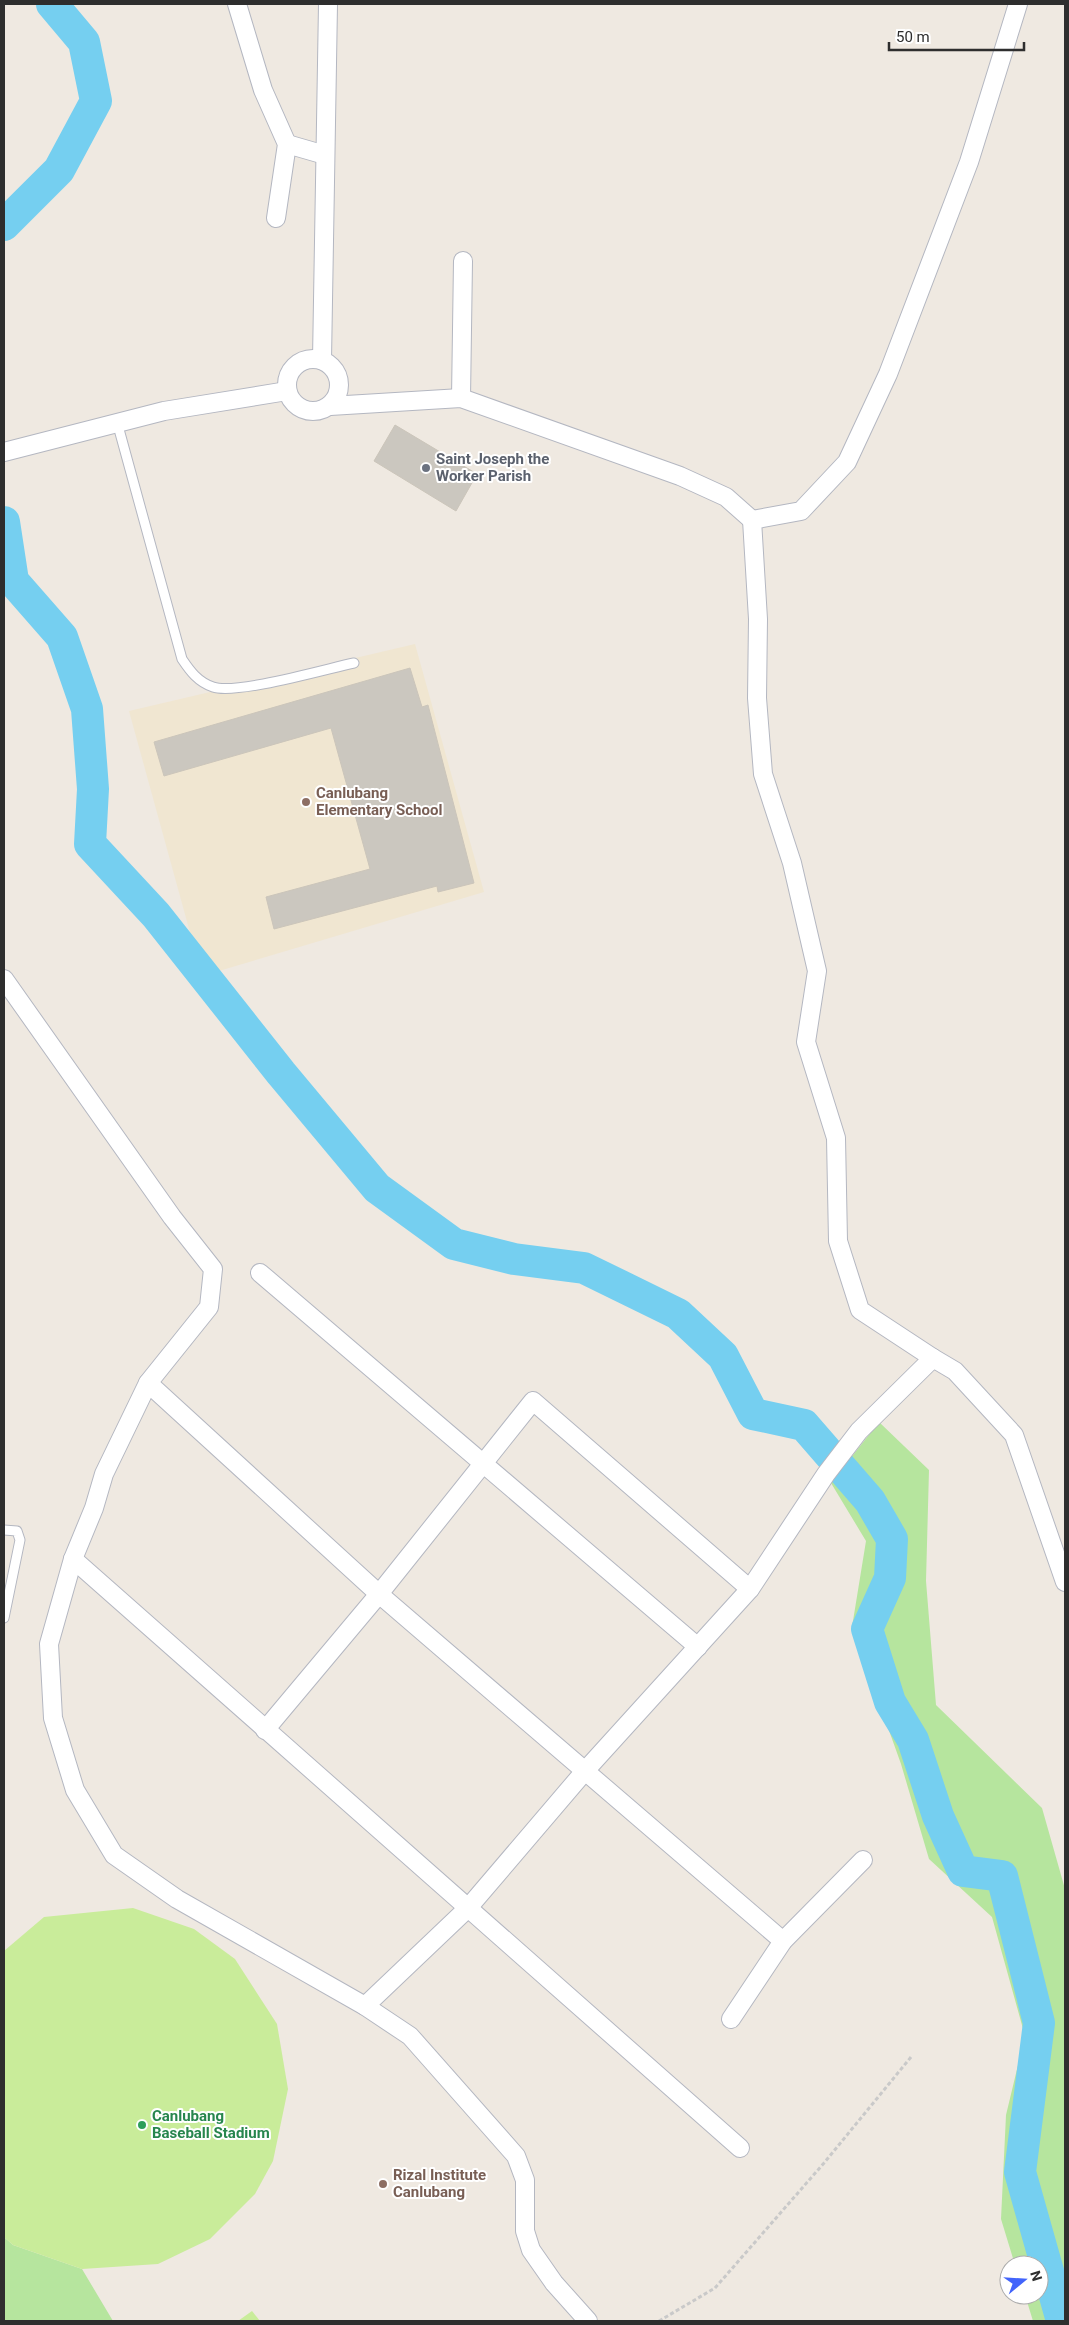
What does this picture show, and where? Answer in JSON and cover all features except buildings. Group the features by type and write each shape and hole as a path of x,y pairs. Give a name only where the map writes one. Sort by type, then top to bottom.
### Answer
{"street":[{"path":"237,4 263,90 287,144 276,218"},
{"path":"322,360 328,4"},
{"path":"752,520 801,511 847,462 888,374 969,162 1018,4"},
{"path":"287,144 325,155"},
{"path":"461,398 463,260"},
{"path":"330,406 340,390 336,372 322,360 304,360 290,373 287,391 297,406 313,412 330,406 461,398 680,476 726,497 752,520 758,619 756,698 763,774 792,863 817,971 806,1042 836,1138 838,1242 860,1310 955,1371 1014,1435 1065,1582"},
{"path":"4,452 164,411 287,391"},
{"path":"4,979 172,1217 213,1269 209,1307 148,1384 104,1474 94,1508 73,1559 49,1644 53,1718 74,1790 114,1855 177,1899 365,2006 410,2036 516,2156 525,2180 525,2231 531,2250 554,2283 588,2321"},
{"path":"260,1273 698,1647"},
{"path":"365,2006 468,1908 584,1772 750,1590 826,1474 859,1431 933,1358"},
{"path":"148,1384 379,1594 783,1941"},
{"path":"265,1730 379,1594 533,1401 750,1590"},
{"path":"73,1559 740,2148"},
{"path":"731,2019 783,1941 864,1860"}],"lane":[{"path":"117,422 182,659 193,675 214,687 249,687 354,663"},
{"path":"4,1530 17,1531 20,1540 4,1618"}],"path":[{"path":"659,2321 715,2288 824,2163 911,2056"}],"shaded area":[{"name":"Canlubang Elementary School","path":"415,644 484,892 202,976 129,711"}],"green space":[{"path":"879,1422 929,1470 926,1581 936,1705 1042,1808 1065,1889 1065,2321 1033,2321 1028,2305 1049,2305 1049,2255 1012,2255 1001,2219 1006,2115 1025,2036 992,1917 929,1859 901,1764 852,1627 866,1541 831,1483"},
{"name":"Canlubang Baseball Stadium","path":"133,1908 194,1929 235,1959 277,2024 288,2089 273,2161 255,2194 210,2239 158,2264 82,2269 13,2245 4,2237 4,1951 44,1917"},
{"path":"4,2237 13,2245 82,2269 113,2321 4,2321"},
{"path":"252,2311 260,2321 238,2321"}],"waterway":[{"path":"4,225 59,170 96,101 84,42 52,4"},
{"path":"4,522 13,581 62,637 87,709 93,789 90,844 156,915 281,1073 377,1188 454,1244 514,1259 584,1268 678,1314 723,1356 753,1414 804,1425 870,1501 892,1539 890,1578 867,1629 890,1702 913,1740 938,1816 963,1871 1002,1876 1039,2023 1020,2172 1062,2321"}],"place":[{"name":"Saint Joseph the Worker Parish","path":"426,468"},
{"name":"Canlubang Elementary School","path":"306,802"},
{"name":"Canlubang Baseball Stadium","path":"142,2125"},
{"name":"Rizal Institute Canlubang","path":"383,2184"}]}
